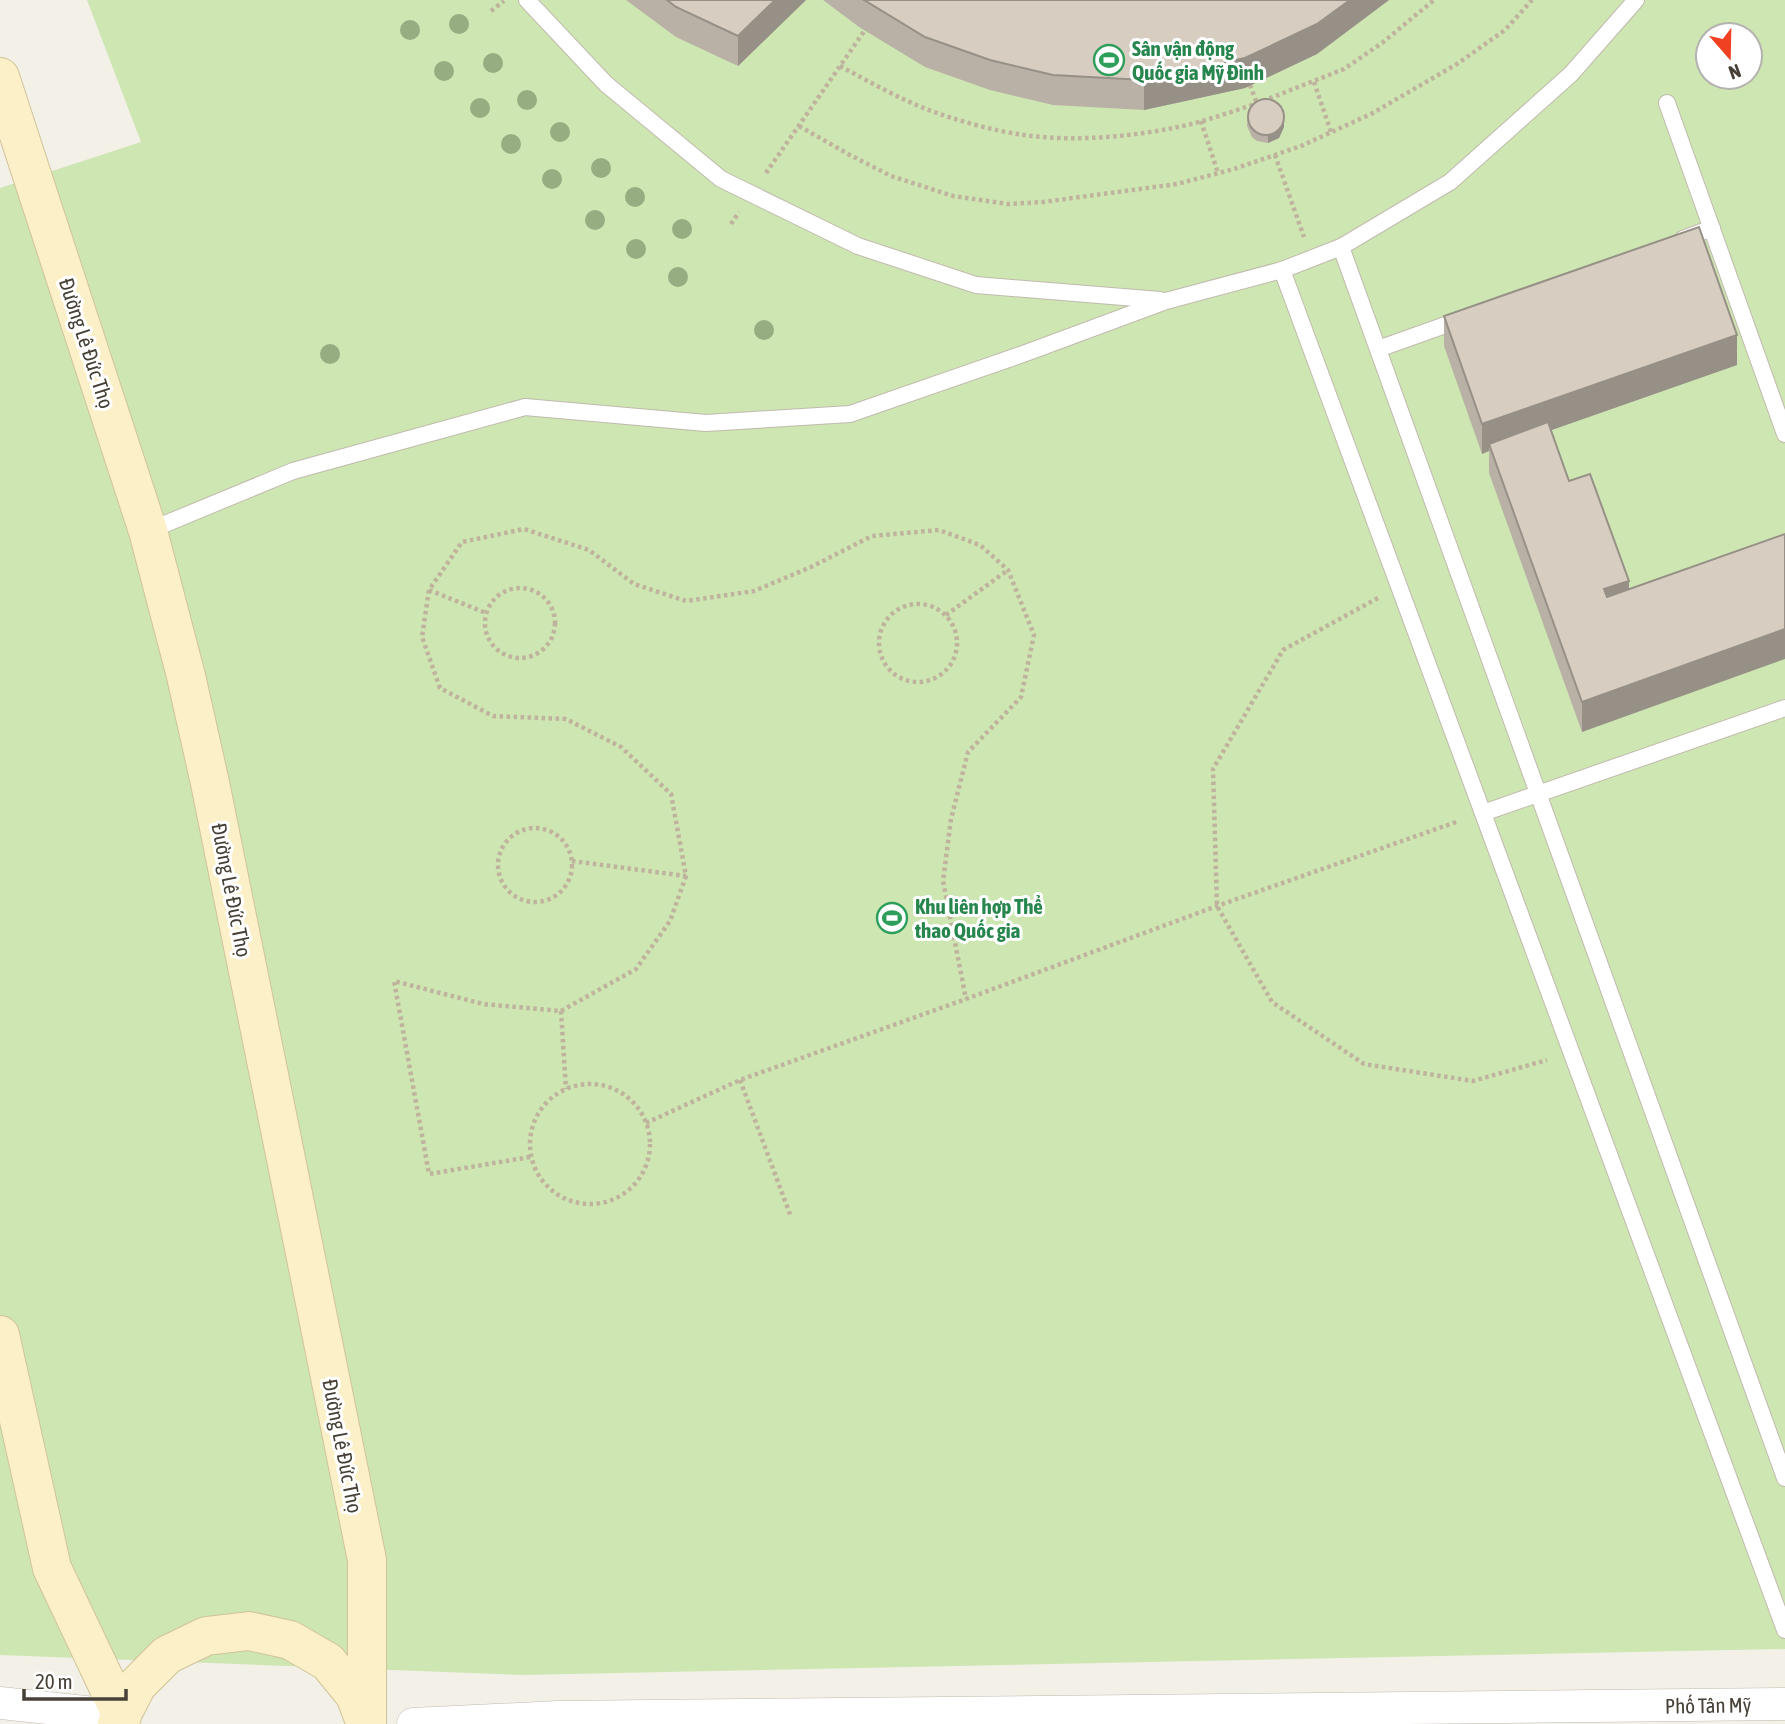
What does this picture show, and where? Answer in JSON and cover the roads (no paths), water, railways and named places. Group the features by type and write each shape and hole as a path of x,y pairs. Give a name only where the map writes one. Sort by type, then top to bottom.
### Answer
{"main road":[{"name":"Đường Lê Đức Thọ","path":"0,76 148,531 186,676 214,799 367,1560 366,1724"},
{"path":"0,1335 52,1568 119,1720"},
{"path":"119,1720 137,1685 167,1655 206,1636 248,1631 290,1640 328,1662 355,1695 366,1724"}],"street":[{"path":"0,1703 119,1720"},
{"name":"Phố Tân Mỹ","path":"413,1724 558,1717 1785,1704"}],"lane":[{"path":"527,0 606,84 721,179 859,246 976,285 1166,301"},
{"path":"148,531 293,471 525,407 706,423 850,414 1166,301 1282,270 1341,247 1450,181 1571,74 1636,0"},
{"path":"1667,103 1785,434"},
{"path":"1673,242 1712,228"},
{"path":"1341,247 1785,1478"},
{"path":"1282,270 1785,1630"},
{"path":"1378,349 1481,312"},
{"path":"1483,813 1785,708"}],"place":[{"name":"Sân vận động Quốc gia Mỹ Đình","path":"1109,60"},
{"name":"Khu liên hợp Thể thao Quốc gia","path":"892,918"}]}
